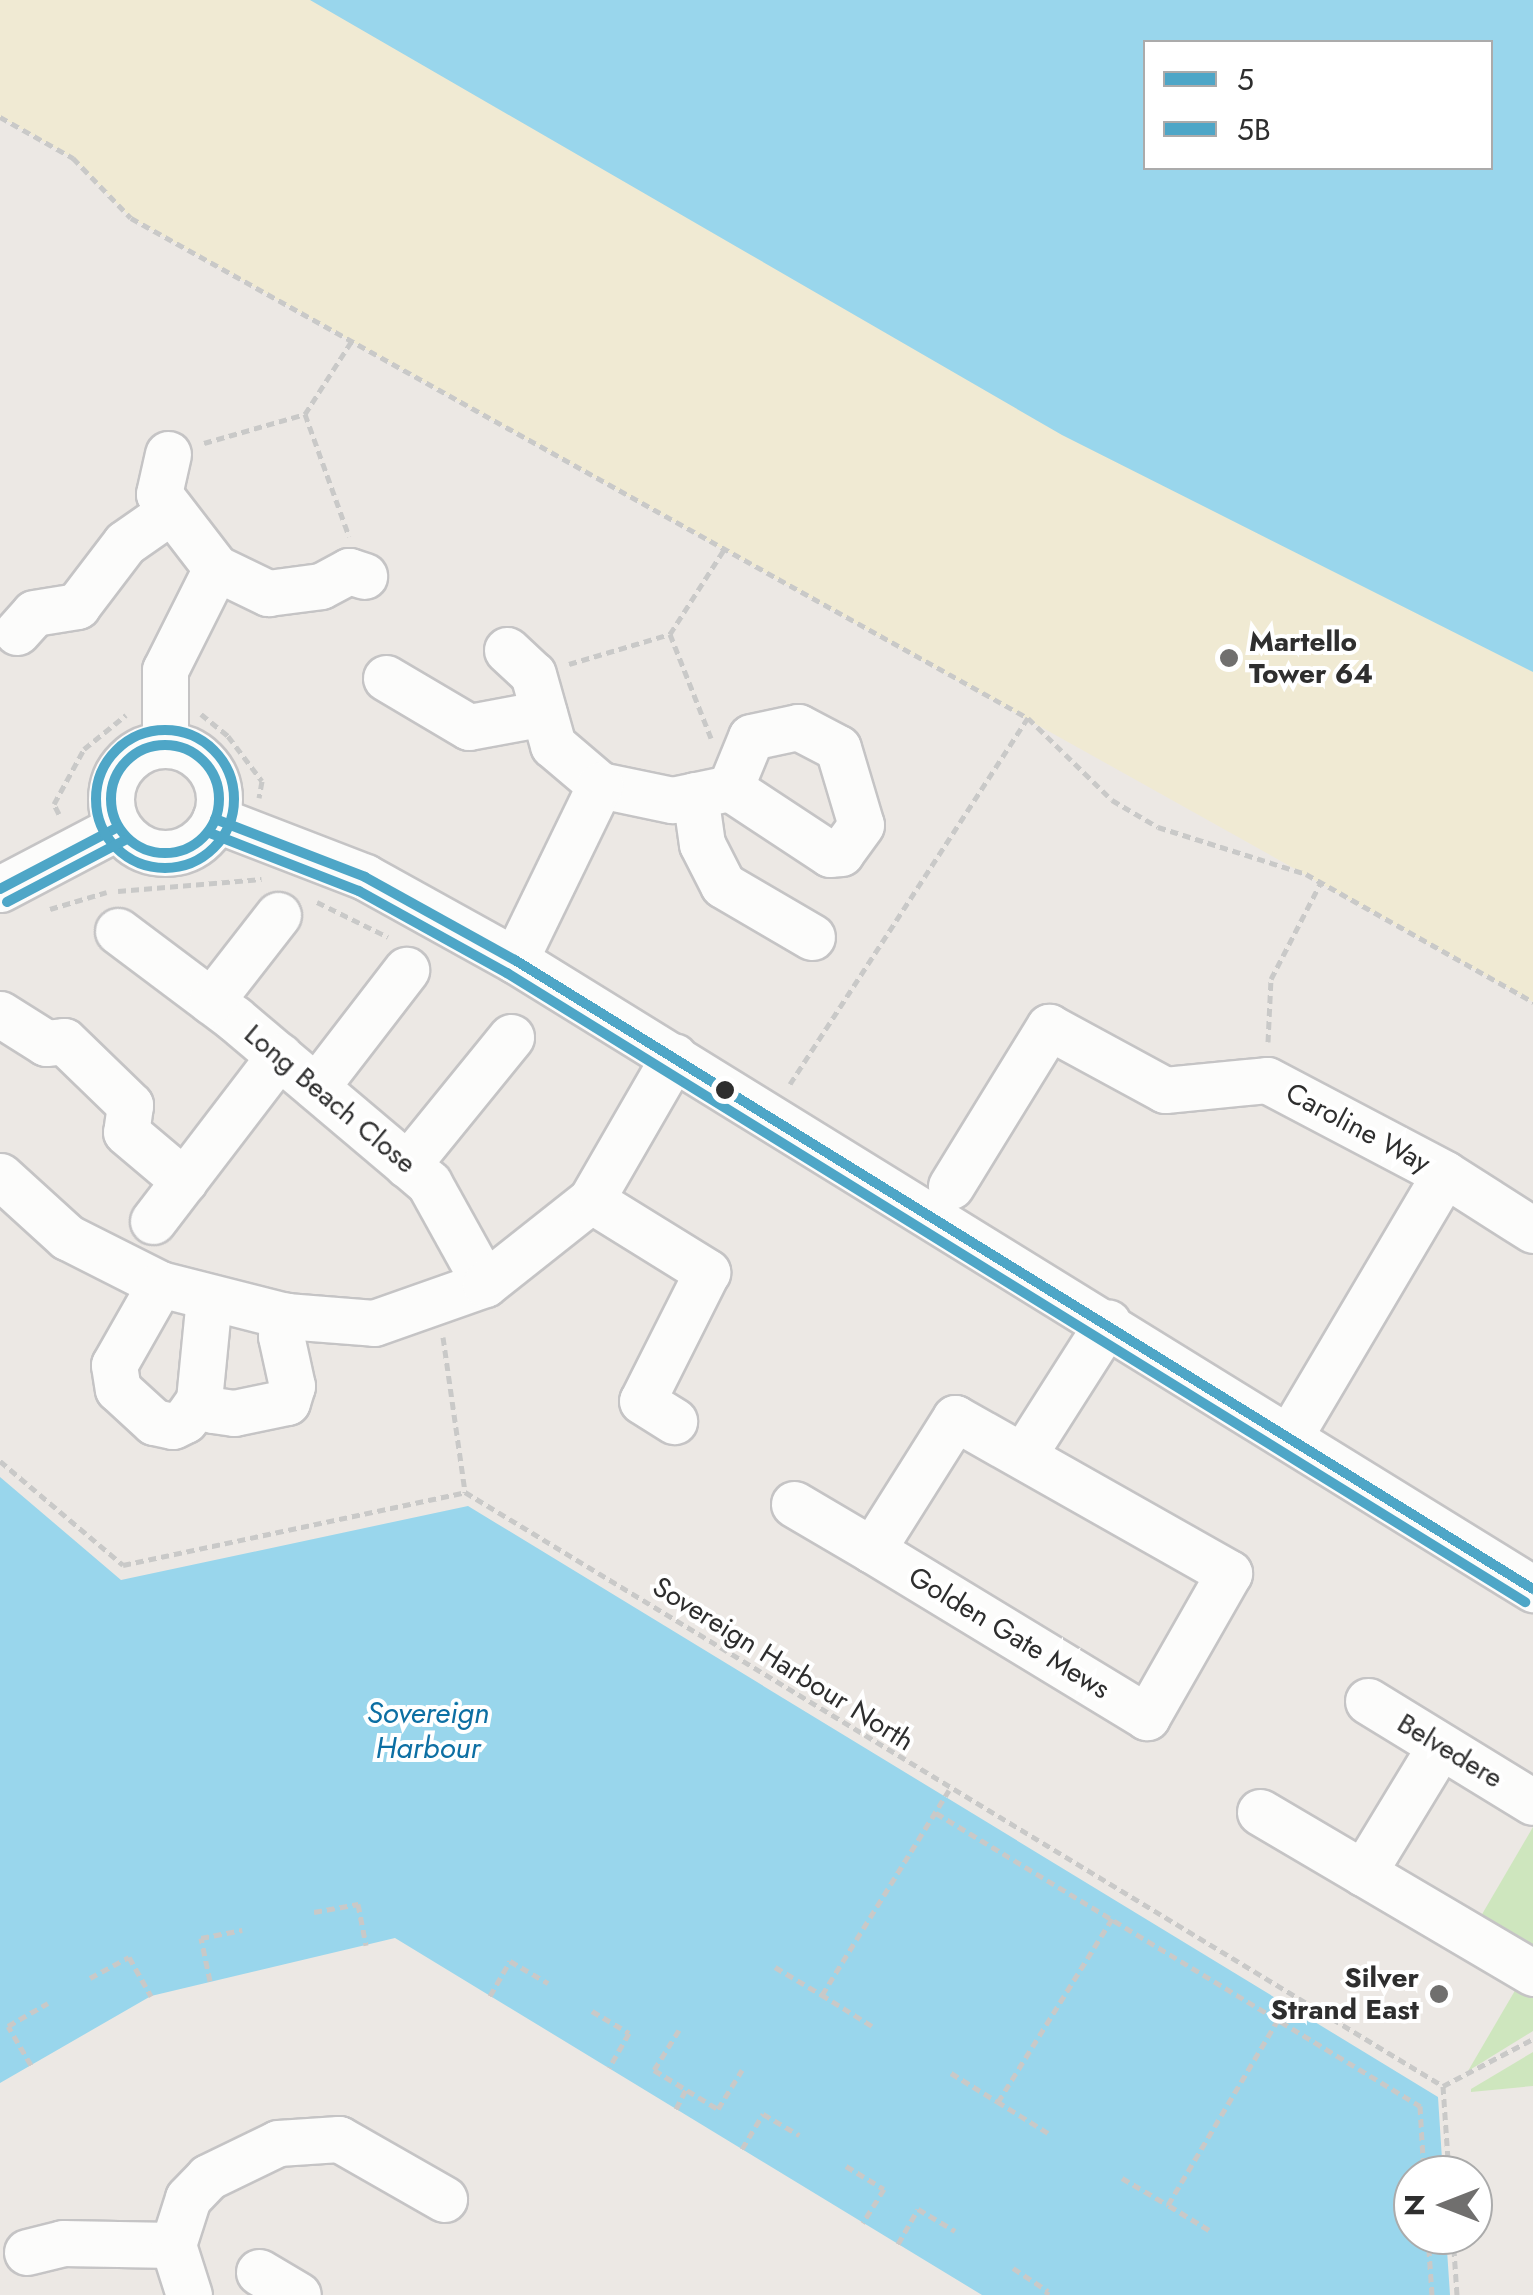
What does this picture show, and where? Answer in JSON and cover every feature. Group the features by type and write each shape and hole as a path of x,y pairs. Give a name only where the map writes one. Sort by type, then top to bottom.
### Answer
{"street":[{"path":"168,454 159,494 168,513 216,568 268,593 321,586 349,571 364,576"},
{"path":"17,632 34,613 78,606 125,543 168,513"},
{"path":"167,723 146,748 117,772 111,809 131,842 169,854 188,848 216,819 213,775 167,723 165,670 216,568"},
{"path":"386,678 468,727 528,679 552,745 600,785 672,800 713,792 702,844 723,886 812,937"},
{"path":"515,960 600,785"},
{"path":"216,819 365,877 515,960 1291,1434 1533,1589"},
{"path":"16,902 118,826"},
{"path":"223,1010 284,896"},
{"name":"Long Beach Close","path":"118,931 223,1010 429,1183 485,1284"},
{"path":"316,1086 406,958"},
{"path":"0,1014 46,1043 64,1040 130,1105 126,1132 184,1181"},
{"name":"Caroline Way","path":"952,1186 1049,1027 1165,1090 1267,1080 1445,1174 1533,1230"},
{"path":"407,1164 511,1037"},
{"path":"153,1222 279,1056"},
{"path":"0,1176 67,1237 160,1284 286,1316 374,1323 485,1284 591,1200 674,1056"},
{"name":"Caroline Way","path":"1291,1434 1445,1174"},
{"path":"591,1200 707,1272 642,1401 674,1421"},
{"path":"160,1284 114,1365 118,1390 154,1422 173,1426 199,1400 209,1298"},
{"path":"199,1400 213,1410 234,1413 287,1402 292,1386 281,1336 286,1316"},
{"path":"872,1550 954,1418 1024,1454 1108,1322"},
{"name":"Golden Gate Mews","path":"794,1504 1146,1717 1229,1573 1024,1454"},
{"name":"Belvedere","path":"1368,1701 1533,1802"},
{"path":"1363,1873 1430,1763"},
{"path":"1260,1812 1533,1972"},
{"path":"189,2295 173,2244 188,2198 208,2177 278,2143 340,2139 444,2199"},
{"path":"26,2252 64,2243 173,2244"},
{"path":"260,2272 298,2295"}],"path":[{"path":"0,117 73,158 131,218 1028,718 1112,800 1158,827 1321,882 1533,1002"},
{"path":"168,454 305,414 354,339"},
{"path":"305,414 364,576"},
{"path":"528,679 670,634 725,548"},
{"path":"670,634 713,792"},
{"path":"54,804 84,749 127,715 228,736 262,781 259,798"},
{"path":"747,1102 786,1091 1028,718"},
{"path":"1267,1080 1270,980 1321,882"},
{"path":"16,902 96,894 284,896 406,958"},
{"path":"0,1461 123,1565 466,1492 438,1302"},
{"name":"Sovereign Harbour North","path":"466,1492 950,1790 1443,2086"},
{"path":"822,1995 950,1790"},
{"path":"936,1812 1420,2106 1423,2155"},
{"path":"314,1912 358,1904 366,1945"},
{"path":"998,2102 1112,1919"},
{"path":"210,1982 202,1938 242,1930"},
{"path":"90,1978 129,1956 150,1996"},
{"path":"490,1996 510,1961 548,1983"},
{"path":"774,1967 872,2026"},
{"path":"31,2065 8,2026 48,2002"},
{"path":"592,2011 629,2033 609,2068"},
{"path":"1168,2205 1278,2020"},
{"path":"679,2030 654,2070 718,2109 742,2070"},
{"path":"1448,2155 1443,2086 1533,2039"},
{"path":"952,2073 1048,2133"},
{"path":"676,2109 686,2089"},
{"path":"742,2149 763,2114 799,2135"},
{"path":"846,2166 884,2189 863,2223"},
{"path":"1122,2178 1209,2230"},
{"path":"898,2244 918,2209 954,2231"},
{"path":"1429,2255 1432,2295"},
{"path":"1454,2255 1457,2295"},
{"path":"1013,2268 1048,2290 1046,2295"}],"green space":[{"path":"1533,1827 1533,1950 1481,1916"},
{"path":"1520,1982 1533,1992 1533,2031 1468,2071"},
{"path":"1533,2052 1533,2086 1471,2092 1471,2089"}],"sand":[{"path":"0,0 1034,0 1143,164 1143,170 1533,250 1533,1002 131,218 73,158 0,117"}],"water":[{"path":"310,0 1533,0 1533,672 1062,435"},
{"name":"Sovereign Harbour","path":"0,1477 121,1580 468,1506 1438,2097 1442,2155 1393,2155 1393,2255 1447,2255 1450,2295 982,2295 395,1938 151,1996 0,2083"}],"transit line":[{"name":"5B","path":"165,730 191,735 214,750 229,773 234,799 229,825 214,848 191,863 165,868 139,863 116,848 101,825 96,799 101,773 116,750 139,735 165,730"},
{"name":"5","path":"165,745 186,749 203,761 215,778 219,799 215,820 203,837 186,849 165,853 144,849 127,837 115,820 111,799 115,778 127,761 144,749 165,745"},
{"name":"5","path":"215,819 365,877 515,960 1533,1589"},
{"name":"5","path":"0,889 118,827"},
{"name":"5B","path":"210,833 359,891 507,973 1525,1602"},
{"name":"5B","path":"7,902 125,840"}],"place":[{"name":"Martello Tower 64","path":"1229,658"},
{"name":"Silver Strand East","path":"1439,1994"}]}
